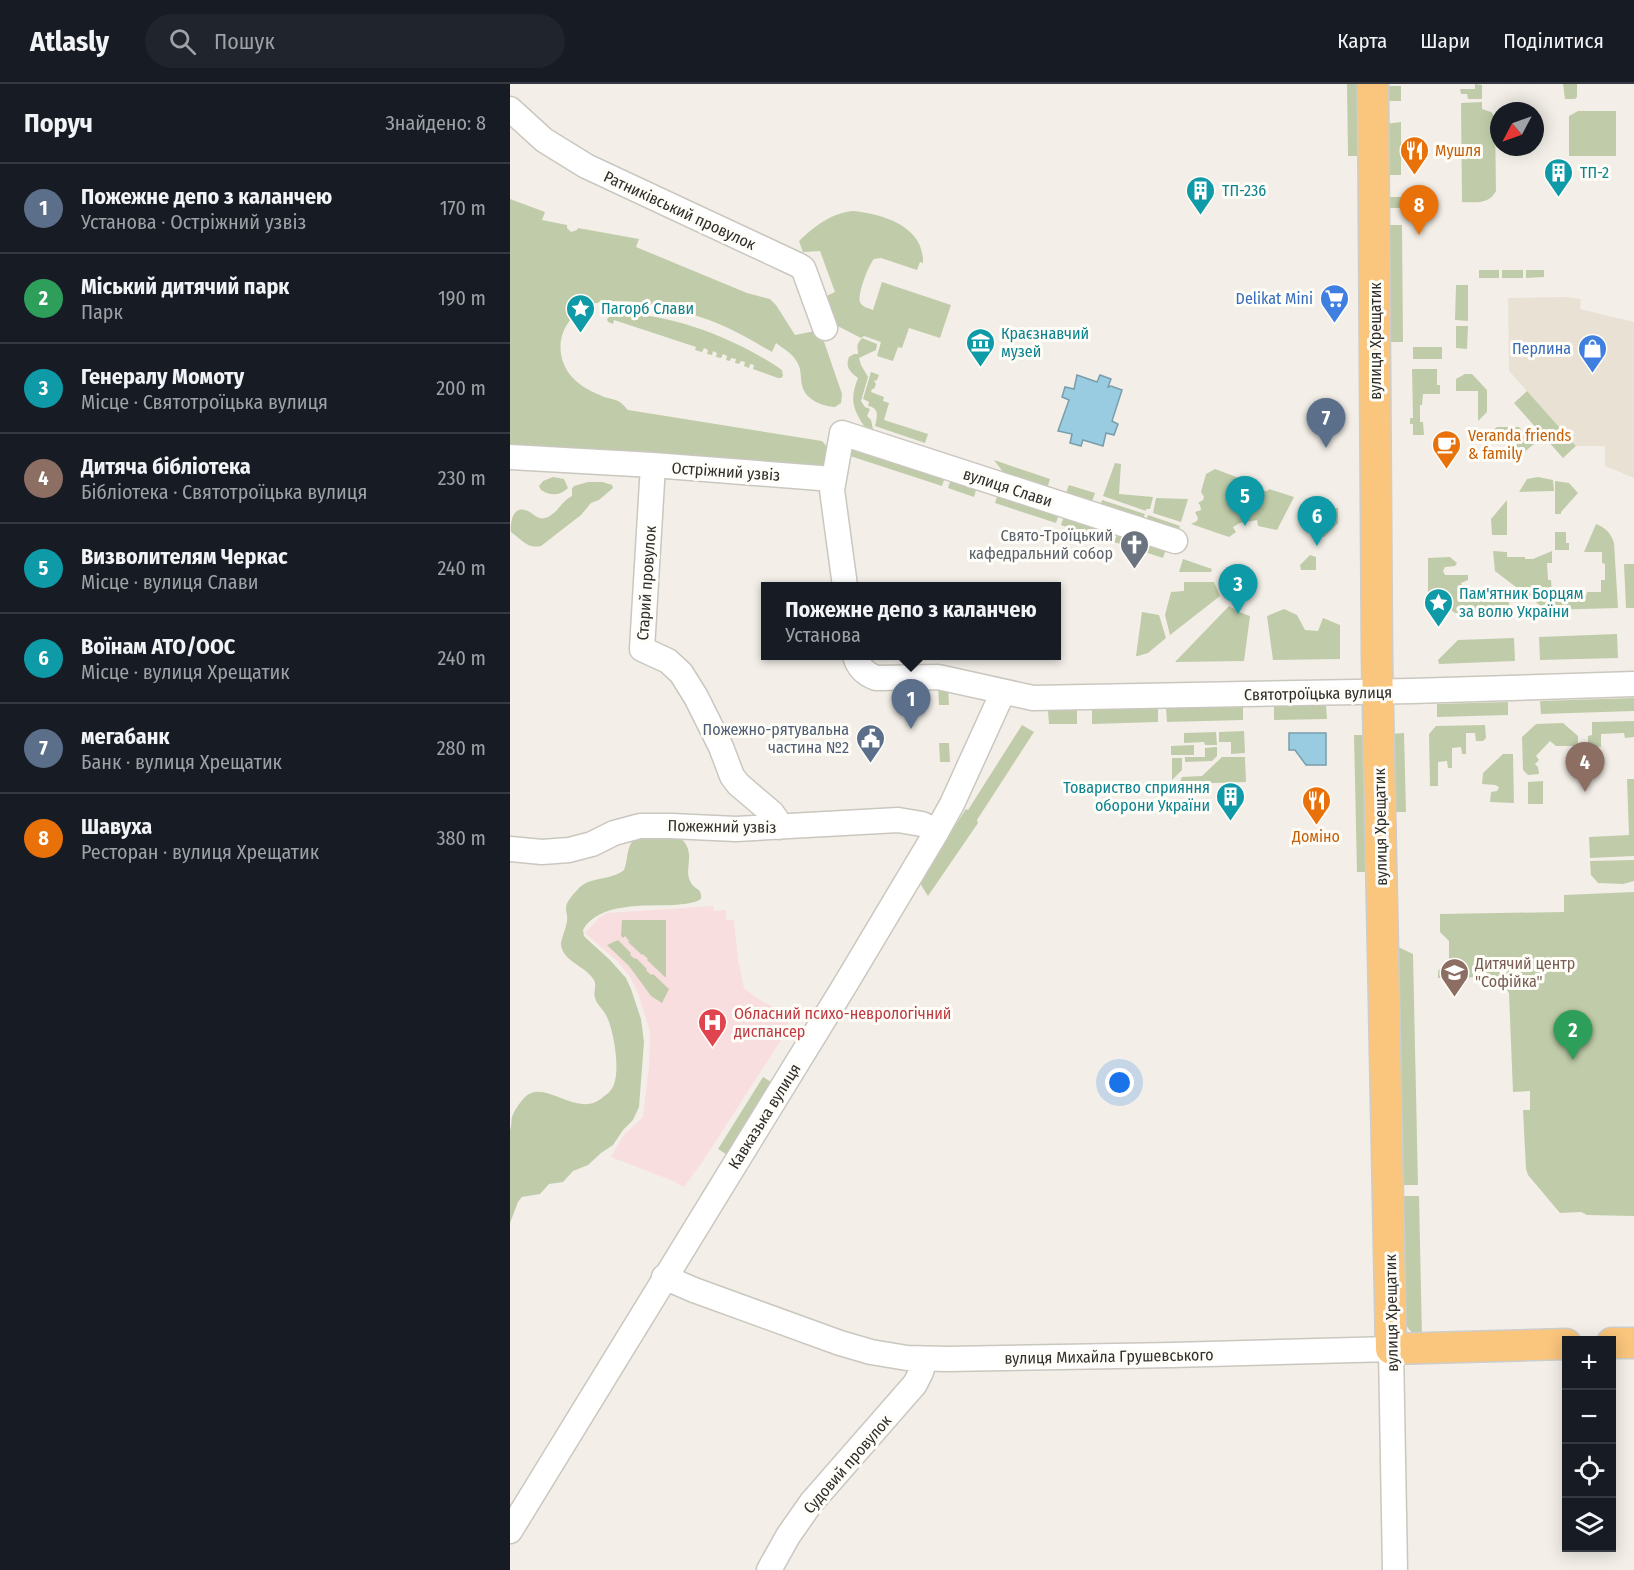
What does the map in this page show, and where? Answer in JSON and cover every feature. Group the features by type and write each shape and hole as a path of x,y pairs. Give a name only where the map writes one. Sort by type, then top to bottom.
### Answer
{"main road":[{"name":"вулиця Хрещатик","path":"1373,84 1377,691 1391,1349"},
{"path":"1616,1343 1634,1342"},
{"name":"вулиця Михайла Грушевського","path":"1391,1349 1562,1344"}],"street":[{"name":"Ратниківський провулок","path":"510,109 544,140 586,166 798,265 805,273 825,328"},
{"name":"вулиця Слави","path":"833,479 842,433 1175,541"},
{"name":"Остріжний узвіз","path":"510,458 653,465 833,479"},
{"name":"Старий провулок","path":"653,465 642,649 668,661 681,673 721,747 732,776 772,813 779,827"},
{"path":"833,479 832,497 844,582"},
{"path":"857,660 860,668 876,678 938,677 1003,692"},
{"name":"Святотроїцька вулиця","path":"1003,692 1040,698 1634,684"},
{"name":"Кавказька вулиця","path":"510,1531 845,985 927,827 952,804 1003,692"},
{"name":"Пожежний узвіз","path":"510,849 542,852 569,850 640,826 727,829 898,820 927,827"},
{"name":"вулиця Михайла Грушевського","path":"664,1277 848,1345 891,1356 925,1359 1391,1349"},
{"name":"вулиця Хрещатик","path":"1391,1349 1395,1570"},
{"name":"Судовий провулок","path":"769,1570 794,1528 817,1496 915,1384 925,1359"}],"shaded area":[{"path":"1508,298 1581,299 1580,309 1634,322 1634,478 1605,466 1605,446 1576,446 1509,371"},
{"name":"Обласний психо-неврологічний диспансер","path":"713,906 714,911 726,910 726,920 734,920 744,988 760,1000 792,1017 781,1035 783,1037 684,1187 611,1157 623,1136 643,1117 650,1032 638,993 630,977 618,962 585,933 607,913"}],"green space":[{"path":"1347,84 1360,84 1361,156 1348,156"},
{"path":"1475,84 1482,85 1482,99 1468,99 1467,94 1461,94 1460,89 1475,89"},
{"path":"1563,84 1577,84 1575,99 1565,99"},
{"path":"1384,86 1401,86 1401,101 1384,101"},
{"path":"1482,102 1482,109 1490,112 1490,156 1496,156 1496,191 1486,201 1462,202 1461,103"},
{"path":"1578,111 1616,111 1616,156 1569,156 1569,116"},
{"path":"1401,122 1401,175 1385,175 1385,124"},
{"path":"1385,197 1402,197 1402,208 1385,208"},
{"path":"510,199 545,212 542,220 567,225 571,232 578,228 639,239 636,247 747,293 770,299 795,335 820,330 842,394 841,403 835,407 820,404 807,395 802,385 797,362 791,354 776,343 772,352 715,322 666,307 616,301 595,303 577,313 568,323 564,329 560,347 564,364 576,381 583,387 619,402 628,410 822,441 829,449 824,467 510,450"},
{"path":"853,211 877,215 900,224 917,240 922,250 923,263 920,262 917,270 881,258 874,259 862,287 860,302 862,305 873,310 882,282 951,305 940,338 909,328 902,348 898,347 893,361 877,356 881,342 864,336 861,338 828,321 820,299 835,292 820,251 803,252 799,241 824,221 838,214"},
{"path":"1385,225 1402,225 1403,342 1386,342"},
{"path":"1479,270 1499,270 1499,278 1479,278"},
{"path":"1502,270 1523,270 1523,278 1502,278"},
{"path":"1526,270 1544,270 1544,277 1526,278"},
{"path":"1456,285 1468,285 1468,321 1455,320"},
{"path":"612,314 656,317 701,329 764,359 782,370 783,376 778,378 753,369 754,365 750,364 749,368 744,366 745,362 741,361 739,364 735,363 736,359 726,360 727,356 723,354 721,358 716,357 717,353 713,351 712,355 707,354 708,350 704,348 702,352 695,350 696,347 614,320 613,324 607,319"},
{"path":"1456,326 1468,326 1467,349 1456,348"},
{"path":"862,338 877,344 876,350 859,358 868,377 861,401 865,407 870,409 867,416 871,420 873,429 864,426 857,414 853,397 858,378 848,366 849,357 858,354 858,345"},
{"path":"1413,347 1442,347 1442,359 1413,359"},
{"path":"1412,369 1437,369 1437,385 1440,385 1440,394 1423,394 1422,405 1420,405 1420,422 1423,422 1424,435 1413,435 1413,424 1410,424 1410,418 1413,418"},
{"path":"871,372 879,375 874,381 876,384 871,392 884,397 883,401 889,403 884,420 928,434 925,443 875,426 876,411 868,406 869,402 863,399"},
{"path":"1465,374 1472,374 1487,390 1487,412 1478,421 1478,391 1456,391 1456,379"},
{"path":"1527,391 1576,446 1563,458 1514,403"},
{"path":"1497,427 1519,427 1534,444 1522,454 1522,457 1515,457 1515,436 1487,435"},
{"path":"856,449 945,477 942,486 847,455"},
{"path":"994,460 1050,479 1047,489 1006,476"},
{"path":"1115,463 1121,464 1119,494 1153,497 1150,509 1146,511 1103,496"},
{"path":"1215,469 1239,478 1238,481 1243,484 1248,481 1251,487 1260,485 1262,491 1269,489 1294,497 1277,530 1258,526 1257,520 1240,523 1233,527 1236,532 1229,537 1191,524 1198,518 1195,512 1201,510 1198,503 1204,497 1201,492 1206,474"},
{"path":"553,477 564,479 568,488 562,493 555,494 541,490 539,486 543,481"},
{"path":"1538,477 1553,480 1554,491 1519,492 1527,479"},
{"path":"951,479 977,487 974,497 948,488"},
{"path":"1555,481 1569,483 1578,493 1561,514 1555,514"},
{"path":"588,482 603,482 612,485 613,488 599,500 591,503 581,515 541,546 528,545 511,532 512,519 519,510 523,509 545,518 553,514 572,496 574,486"},
{"path":"1069,485 1095,493 1091,504 1065,495"},
{"path":"998,494 1059,514 1056,523 995,503"},
{"path":"1156,498 1188,499 1181,522 1153,513"},
{"path":"1102,500 1145,514 1142,521 1100,507"},
{"path":"1507,500 1507,535 1492,535 1491,519"},
{"path":"1325,508 1338,508 1338,523 1324,537 1318,535 1317,515"},
{"path":"1148,515 1180,526 1178,532 1146,522"},
{"path":"1064,516 1103,528 1100,538 1061,525"},
{"path":"1596,524 1608,531 1614,543 1618,608 1546,610 1495,571 1493,551 1507,552 1507,557 1533,559 1552,551 1552,563 1547,563 1548,580 1551,580 1552,592 1566,592 1566,596 1586,596 1587,592 1601,592 1601,580 1605,580 1602,552 1584,552"},
{"path":"1555,532 1566,532 1566,543 1569,543 1569,550 1555,550"},
{"path":"1118,533 1166,549 1163,558 1114,542"},
{"path":"1310,555 1316,557 1316,570 1301,570 1300,565"},
{"path":"1450,557 1457,563 1455,566 1445,567 1443,571 1445,575 1468,575 1468,580 1461,583 1463,589 1486,589 1487,594 1480,597 1482,602 1509,602 1510,612 1455,613 1428,593 1428,558"},
{"path":"1183,559 1212,569 1211,572 1179,572"},
{"path":"1624,564 1634,564 1634,608 1626,608"},
{"path":"1184,582 1214,582 1220,596 1170,635 1165,615 1171,592 1184,591"},
{"path":"1229,606 1250,616 1244,661 1175,662"},
{"path":"1284,609 1297,615 1305,630 1318,631 1323,618 1340,625 1340,659 1273,660 1267,616"},
{"path":"1142,612 1159,615 1166,638 1148,653 1136,656"},
{"path":"1617,634 1618,658 1540,660 1539,637"},
{"path":"1514,638 1515,661 1439,664 1438,660 1458,640"},
{"path":"938,686 948,686 949,705 939,705"},
{"path":"1634,698 1634,711 1541,714 1540,701"},
{"path":"1508,702 1508,715 1437,717 1437,704"},
{"path":"1326,705 1327,719 1274,720 1274,706"},
{"path":"1243,707 1243,720 1167,722 1166,708"},
{"path":"1158,708 1158,722 1092,724 1092,710"},
{"path":"1077,710 1077,724 1049,724 1048,711"},
{"path":"1634,721 1634,737 1625,738 1624,733 1601,734 1601,747 1588,746 1588,736 1592,735 1592,722"},
{"path":"1563,723 1578,736 1578,746 1556,746 1550,741 1536,756 1539,760 1535,764 1539,774 1528,775 1523,770 1522,737 1536,724"},
{"path":"1022,725 1034,732 977,820 978,823 928,896 921,885 922,876 966,809 968,810"},
{"path":"1485,725 1486,738 1483,741 1476,741 1475,733 1466,733 1466,754 1462,754 1461,747 1452,748 1452,768 1448,768 1447,761 1438,762 1438,786 1430,786 1429,734 1436,726"},
{"path":"1244,731 1245,753 1231,754 1231,742 1219,742 1219,732"},
{"path":"1216,732 1217,745 1205,745 1204,742 1184,743 1184,733"},
{"path":"1404,733 1406,812 1393,812 1391,734"},
{"path":"1354,735 1366,735 1369,872 1357,872"},
{"path":"939,743 949,743 950,762 940,762"},
{"path":"1194,745 1194,755 1171,755 1171,746"},
{"path":"1217,747 1217,756 1212,761 1185,762 1185,757 1205,757 1205,748"},
{"path":"1503,754 1513,754 1514,803 1490,802 1491,792 1497,791 1499,787 1482,784 1483,773"},
{"path":"1222,757 1245,757 1246,782 1179,784 1182,777 1202,776"},
{"path":"1172,758 1182,758 1182,770 1172,780"},
{"path":"1627,779 1634,779 1634,856 1590,858 1589,837 1629,835"},
{"path":"1543,781 1543,804 1528,804 1528,782"},
{"path":"678,836 688,848 689,877 691,883 700,891 701,899 684,904 624,907 611,910 590,921 583,930 584,936 626,978 641,1019 644,1042 639,1107 633,1120 613,1145 588,1165 573,1171 563,1182 549,1184 540,1194 522,1197 510,1223 510,1130 512,1117 519,1104 533,1092 542,1092 582,1104 592,1103 609,1092 616,1077 612,1032 607,1017 595,998 594,980 569,959 562,949 561,943 567,921 567,903 578,889 588,882 613,876 624,870 629,848 637,837"},
{"path":"1634,860 1634,881 1623,884 1598,883 1591,875 1590,861"},
{"path":"1634,892 1634,1216 1587,1215 1581,1212 1560,1213 1528,1175 1526,1169 1523,1110 1530,1110 1530,1091 1513,1092 1509,993 1501,981 1495,977 1438,978 1438,971 1449,959 1449,941 1440,932 1440,914 1564,912 1564,895"},
{"path":"622,920 666,920 666,978 628,942 625,936 623,938 621,936"},
{"path":"618,940 631,953 630,955 669,989 662,1003 651,996 629,966 607,945"},
{"path":"1394,945 1413,954 1418,1185 1399,1185"},
{"path":"763,1077 771,1082 726,1154 718,1149"},
{"path":"1399,1196 1419,1196 1422,1337 1409,1330 1403,1316"}],"water":[{"path":"1077,375 1097,382 1100,375 1111,379 1108,387 1122,390 1112,421 1118,424 1114,435 1106,433 1103,446 1083,440 1081,446 1070,443 1072,434 1058,431 1069,400 1062,397 1065,387 1074,389"},
{"path":"1289,733 1326,733 1326,765 1306,765 1295,750 1289,750"}],"place":[{"name":"Мушля","path":"1414,176"},
{"name":"ТП-2","path":"1559,198"},
{"name":"ТП-236","path":"1201,216"},
{"name":"Шавуха","path":"1419,235"},
{"name":"Delikat Mini","path":"1334,324"},
{"name":"Пагорб Слави","path":"580,334"},
{"name":"Краєзнавчий музей","path":"980,368"},
{"name":"Перлина","path":"1592,374"},
{"name":"мегабанк","path":"1326,448"},
{"name":"Veranda friends & family","path":"1447,470"},
{"name":"Визволителям Черкас","path":"1245,526"},
{"name":"Воїнам АТО/ООС","path":"1317,546"},
{"name":"Свято-Троїцький кафедральний собор","path":"1134,570"},
{"name":"Генералу Момоту","path":"1238,614"},
{"name":"Пам'ятник Борцям за волю України","path":"1438,628"},
{"name":"Пожежне депо з каланчею","path":"911,729"},
{"name":"Пожежно-рятувальна частина №2","path":"870,764"},
{"name":"Дитяча бібліотека","path":"1585,792"},
{"name":"Товариство сприяння оборони України","path":"1231,822"},
{"name":"Доміно","path":"1316,826"},
{"name":"Дитячий центр \"Софійка\"","path":"1454,998"},
{"name":"Обласний психо-неврологічний диспансер","path":"713,1048"},
{"name":"Міський дитячий парк","path":"1573,1060"}]}
